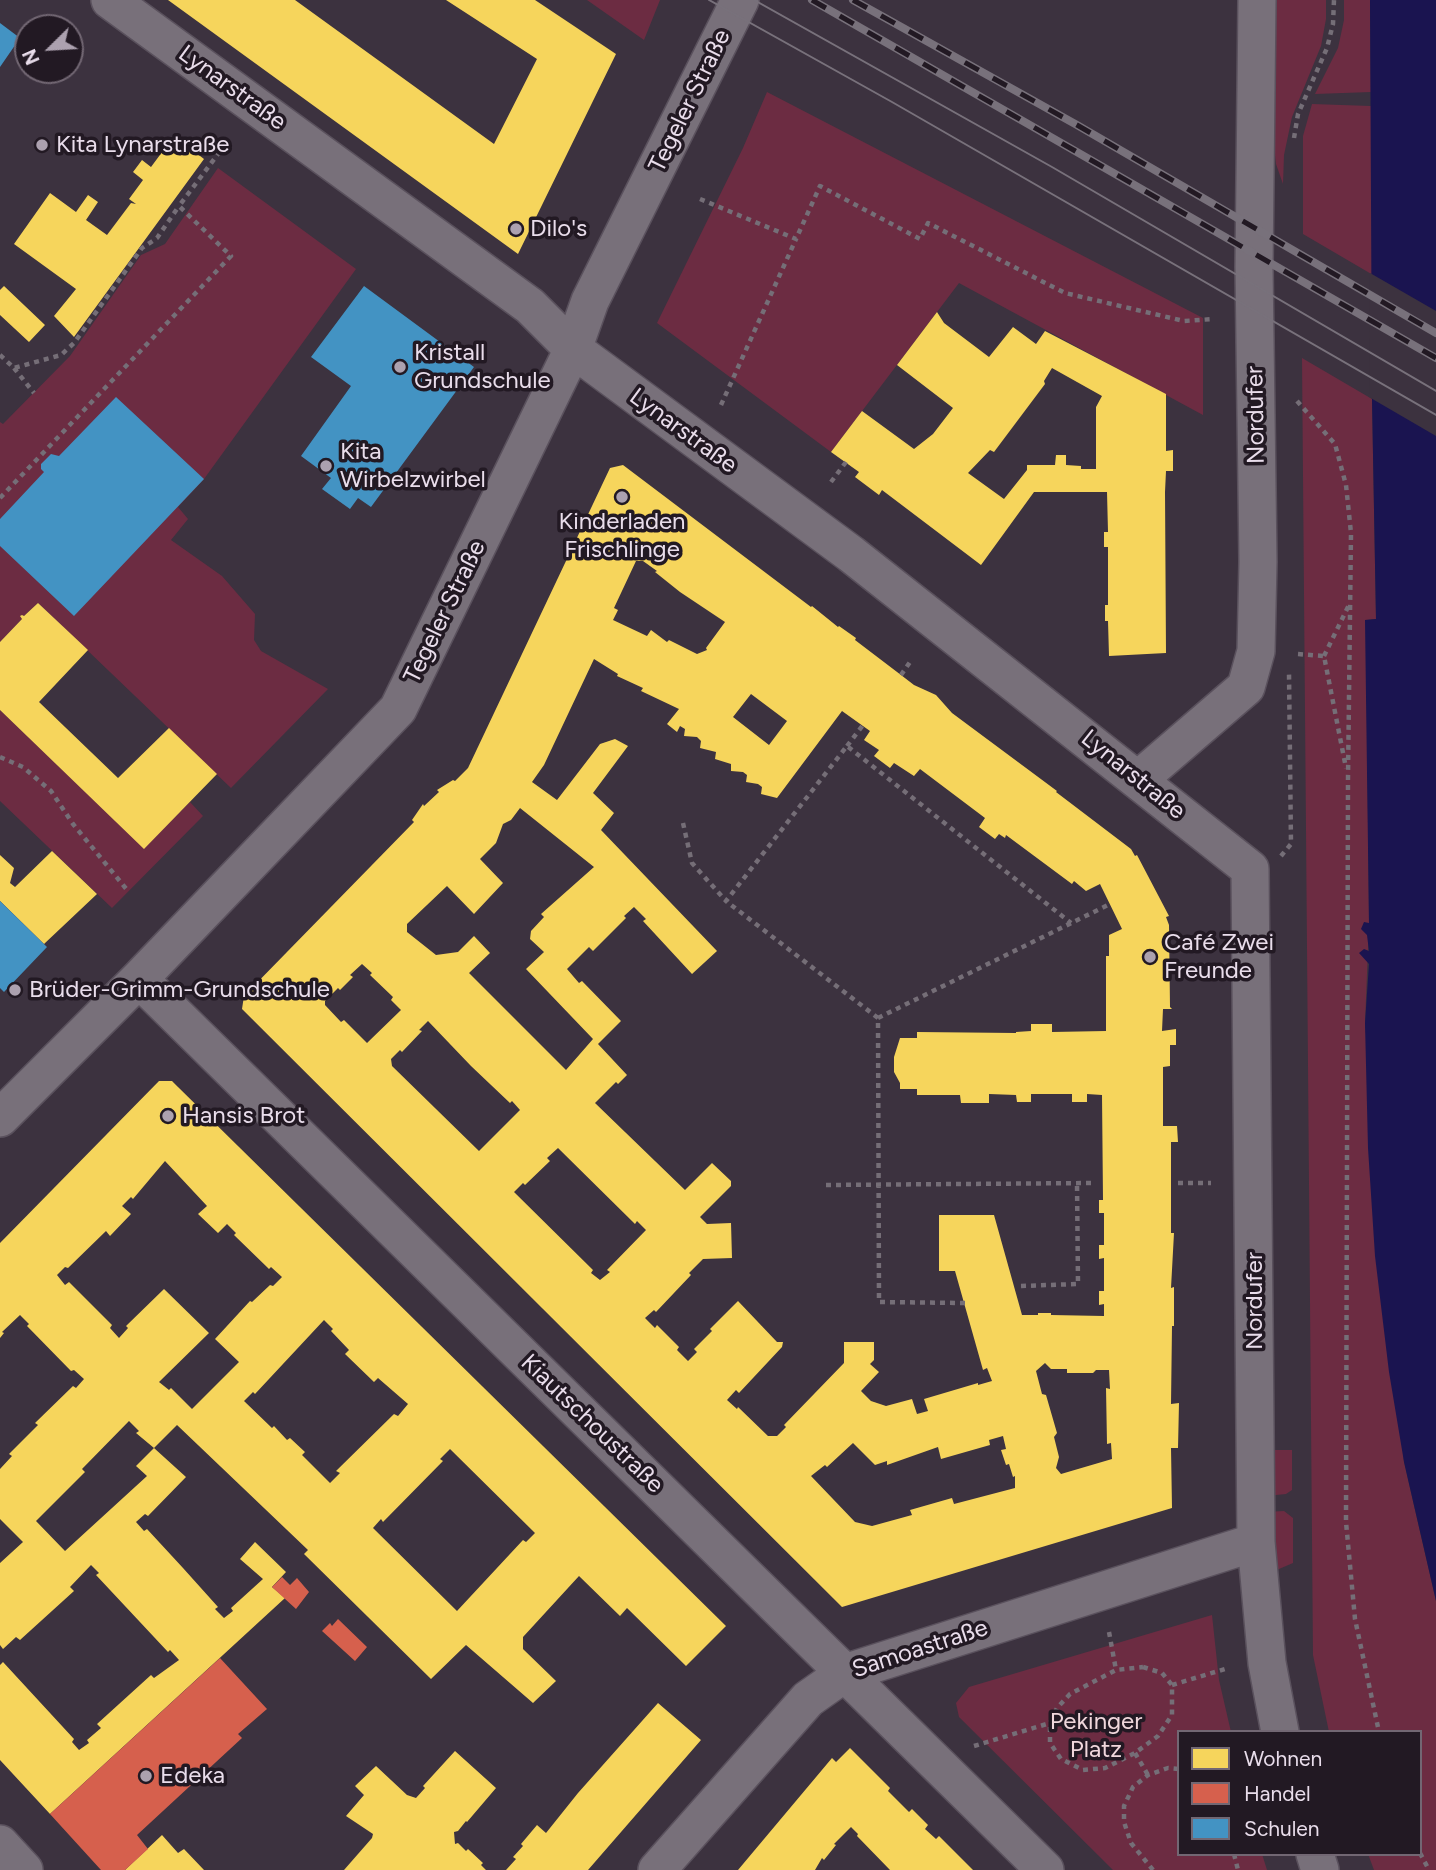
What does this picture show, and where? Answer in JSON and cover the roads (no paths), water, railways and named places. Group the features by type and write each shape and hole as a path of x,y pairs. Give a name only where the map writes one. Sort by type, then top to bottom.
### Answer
{"street":[{"name":"Lynarstraße","path":"110,0 530,306 573,349 851,554 1250,869"},
{"name":"Tegeler Straße","path":"0,1118 139,979 398,709 573,349 590,301 740,0"},
{"name":"Nordufer","path":"1138,780 1246,687 1256,652 1256,0"},
{"name":"Nordufer","path":"1250,869 1256,1542 1267,1663 1280,1730"},
{"name":"Kiautschoustraße","path":"139,979 1045,1870"},
{"name":"Samoastraße","path":"657,1870 808,1699 845,1673 1256,1542"},
{"path":"0,1843 24,1870"}],"tram line":[{"path":"709,0 892,102 1436,415"},
{"path":"754,0 1052,167 1436,391"}],"railway":[{"path":"812,0 1436,358"},
{"path":"853,0 1077,125 1436,333"}],"place":[{"name":"Kita Lynarstraße","path":"42,145"},
{"name":"Dilo's","path":"516,229"},
{"name":"Kristall Grundschule","path":"400,367"},
{"name":"Kita Wirbelzwirbel","path":"326,466"},
{"name":"Kinderladen Frischlinge","path":"622,497"},
{"name":"Café Zwei Freunde","path":"1150,957"},
{"name":"Brüder-Grimm-Grundschule","path":"15,990"},
{"name":"Hansis Brot","path":"168,1116"},
{"name":"Edeka","path":"146,1776"}],"park label":[{"name":"Pekinger Platz","path":"1096,1736"}]}
